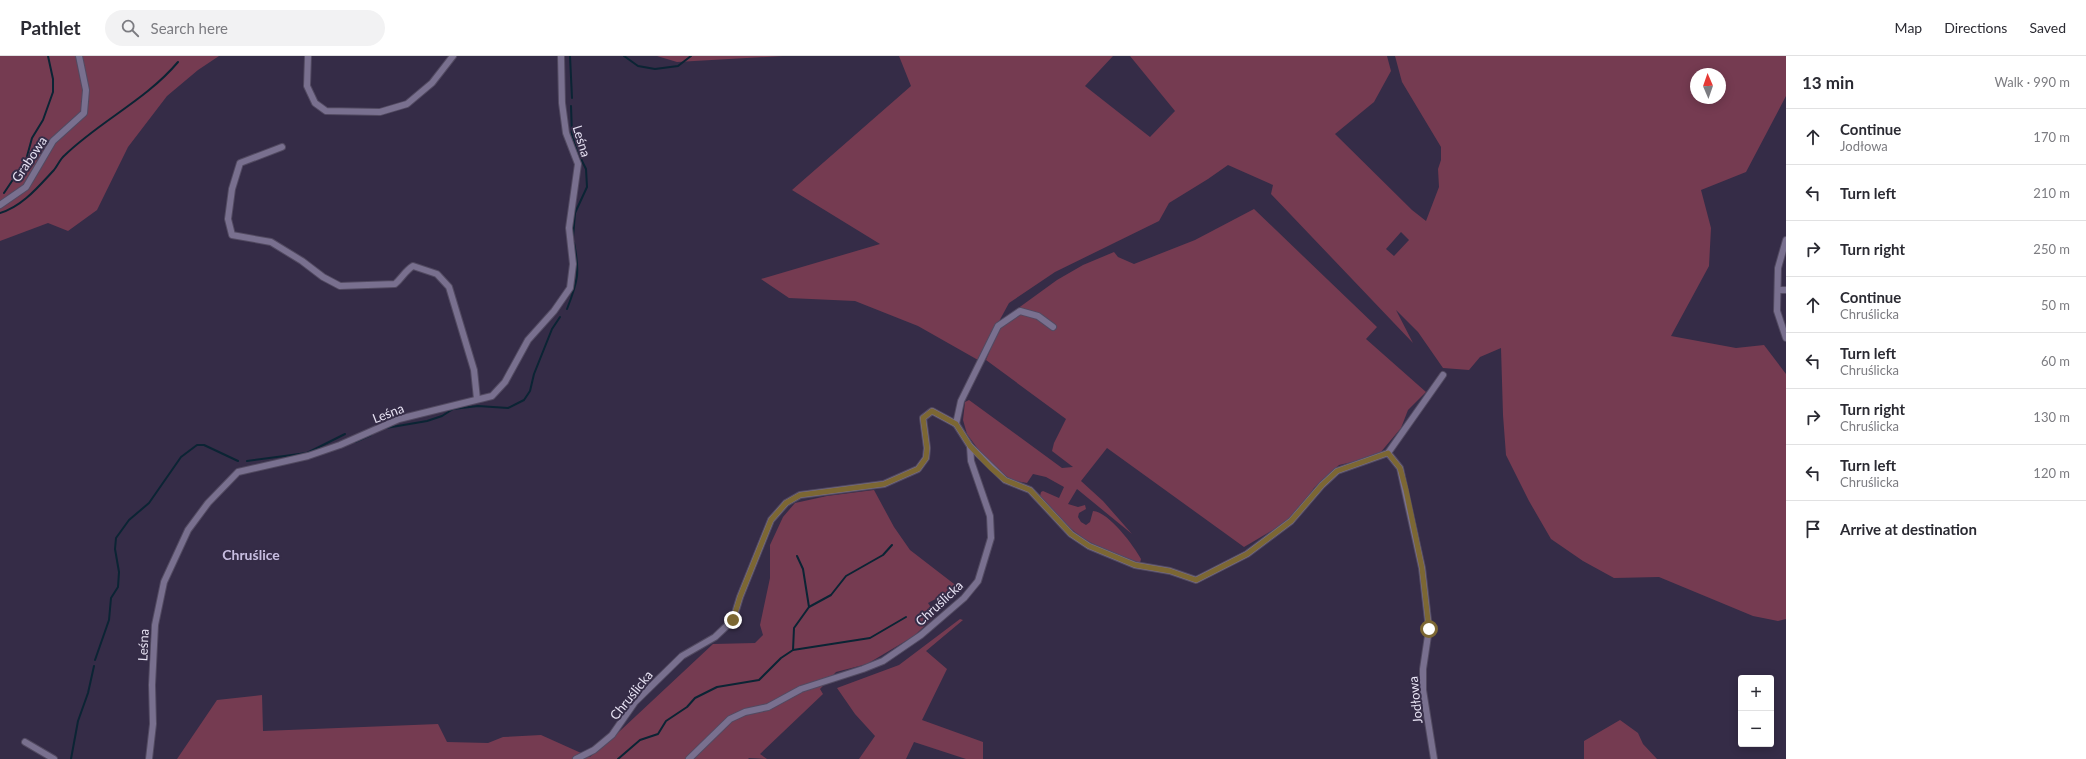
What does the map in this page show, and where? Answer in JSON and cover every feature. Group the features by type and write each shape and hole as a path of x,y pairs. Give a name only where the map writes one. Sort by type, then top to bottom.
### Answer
{"street":[{"name":"Grabowa","path":"0,205 26,188 53,141 84,113 86,90 79,56"},
{"path":"308,56 307,86 315,103 326,111 380,112 407,104 432,83 453,56"},
{"name":"Leśna","path":"149,759 153,724 152,686 155,625 164,582 188,530 208,503 238,472 308,456 400,419 492,396 505,382 528,340 554,311 570,288 573,264 569,228 578,164 566,133 562,103 561,56"},
{"path":"282,147 240,163 232,189 228,219 232,235 271,242 302,261 323,278 340,286 395,284 402,278 406,270 413,266 437,274 449,288 474,370 476,399"},
{"path":"1786,240 1778,268 1782,290 1777,311 1786,338"},
{"path":"956,424 961,401 998,326 1020,311 1038,316 1053,327"},
{"path":"970,446 1005,480 1030,490 1071,534 1089,546 1135,565 1170,571 1196,580 1247,554 1291,521 1322,485 1337,471 1388,453 1443,375"},
{"name":"Chruślicka","path":"576,759 594,750 612,735 635,702 682,656 715,637 733,620 740,597 771,520 786,503 800,495 884,484 918,469 926,458 927,448 923,418 932,411 956,424 970,446 971,461 990,516 991,538 978,581 964,598 921,635 883,661 801,689 768,707 745,712 730,719 689,759"},
{"name":"Jodłowa","path":"1388,453 1400,468 1422,568 1429,629 1423,669 1423,690 1434,759"},
{"path":"25,742 54,759"}],"shaded area":[{"path":"0,56 219,56 198,70 167,96 128,147 97,210 68,231 48,223 0,241"},
{"path":"657,56 783,56 677,62"},
{"path":"899,56 1113,56 1085,86 1150,137 1175,111 1130,56 1387,56 1391,71 1374,102 1335,134 1412,210 1426,221 1439,187 1438,169 1441,160 1441,147 1402,82 1395,56 1786,56 1786,96 1746,172 1701,190 1711,228 1709,266 1671,336 1736,348 1764,345 1786,374 1786,619 1778,621 1753,616 1659,577 1614,578 1583,561 1551,539 1529,501 1506,455 1501,348 1480,357 1469,370 1443,368 1418,332 1396,310 1413,343 1271,194 1273,185 1228,165 1169,203 1159,221 1055,272 1009,303 978,360 918,326 855,301 789,298 761,279 880,244 792,190 911,86","holes":["1401,232 1409,240 1394,256 1386,249"]},
{"path":"1254,209 1377,327 1366,339 1426,392 1408,410 1401,428 1380,453 1361,460 1339,465 1314,488 1295,517 1244,547 1107,448 1081,481 1103,501 1132,534 1077,489 1068,504 1078,507 1085,505 1086,509 1079,513 1078,517 1081,522 1086,525 1090,522 1093,511 1106,517 1120,530 1133,546 1141,559 1140,563 1106,550 1082,537 1061,520 1040,496 1041,492 1043,491 1059,498 1064,487 1046,477 1033,474 1027,483 1011,480 986,460 967,434 963,420 965,402 969,400 1062,468 1073,467 1052,451 1054,443 1066,419 986,360 998,331 1013,312 1057,280 1083,265 1114,252 1118,257 1134,264 1195,240"},
{"path":"874,490 894,527 910,550 958,587 928,603 936,615 914,636 867,664 836,672 820,689 823,694 760,754 767,759 177,759 217,700 262,695 263,731 438,724 447,742 488,743 503,737 541,735 590,757 713,644 755,643 763,635 760,625 770,578 770,545 783,517 795,503 827,496"},
{"path":"960,619 963,620 926,651 947,669 922,720 983,742 983,759 966,759 914,742 906,759 859,759 875,736 855,714 837,688 899,665"},
{"path":"1620,720 1638,733 1643,744 1657,759 1584,759 1584,741"}],"waterway":[{"path":"4,193 26,160 32,138 43,120 53,92 53,79 48,56"},
{"path":"570,56 572,98"},
{"path":"624,56 638,66 655,69 678,66 691,56"},
{"path":"0,213 23,201 54,170 65,155 93,131 152,88 178,62"},
{"path":"571,106 572,134 577,151 586,169 587,187 575,213 573,237"},
{"path":"567,309 574,291 577,277 577,262 574,243"},
{"path":"386,428 427,421 442,416 453,409 478,406 508,408 524,400 530,391 534,374 552,329 560,317"},
{"path":"247,461 307,453 345,434"},
{"path":"355,442 371,435"},
{"path":"95,660 109,620 111,598 118,587 119,572 115,549 116,538 129,520 149,503 181,457 197,445 204,445 238,461"},
{"path":"618,759 640,740 658,734 666,721 687,707 695,698 717,687 759,680 781,658 793,650 794,628 809,607 831,595 846,576 883,555 892,545"},
{"path":"797,556 803,569 809,607"},
{"path":"793,650 870,638 906,617"},
{"path":"71,759 78,721 88,693 94,666"}],"district":[{"name":"Chruślice","path":"251,555"}],"route":[{"path":"733,620 740,597 771,520 786,503 800,495 884,484 918,469 926,458 927,448 923,418 932,411 956,424 970,446 991,468 1005,480 1030,490 1071,534 1089,546 1110,556 1135,565 1170,571 1196,580 1247,554 1291,521 1322,485 1337,471 1388,453 1400,468 1406,490 1422,568 1429,629"}]}
